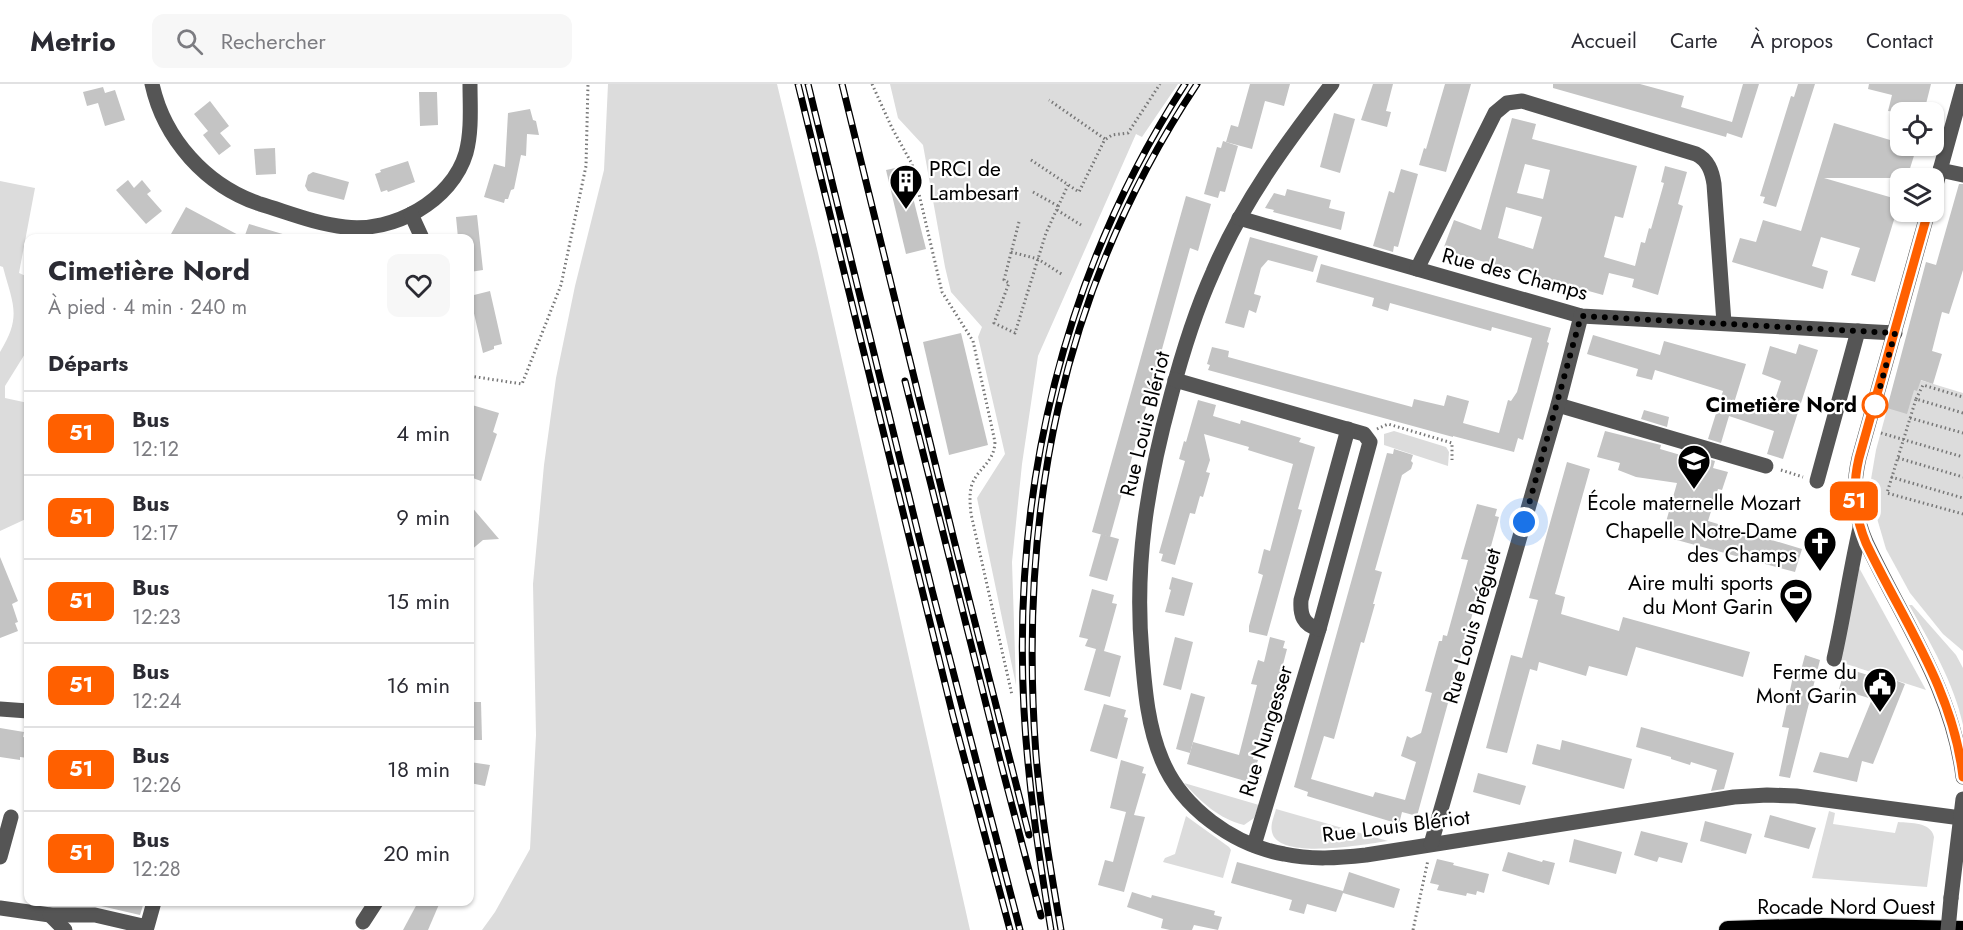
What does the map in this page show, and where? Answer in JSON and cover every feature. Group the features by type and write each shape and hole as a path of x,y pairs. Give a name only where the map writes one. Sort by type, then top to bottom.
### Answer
{"highway":[{"name":"Rocade Nord Ouest","path":"1728,930 1845,927 1963,930"}],"street":[{"path":"152,84 157,102 169,128 185,152 210,177 249,201 343,227 375,227 395,221 411,214 438,196 455,178 460,169 468,140 470,84"},
{"name":"Rue Louis Blériot","path":"1332,84 1284,148 1239,218 1205,290 1175,380 1152,472 1140,554 1140,624 1149,715 1159,754 1177,787 1209,820 1254,845 1282,854 1329,858 1366,855 1726,798 1767,795 1961,818"},
{"path":"1941,168 1963,87"},
{"path":"1417,268 1495,113 1507,103 1522,101 1703,158 1711,170 1714,184 1724,323"},
{"path":"1944,171 1963,175"},
{"path":"411,214 420,234"},
{"name":"Rue des Champs","path":"1239,218 1581,316 1895,333"},
{"path":"1925,222 1854,484 1860,528 1939,685 1954,729 1963,777"},
{"name":"Rue Louis Bréguet","path":"1431,844 1558,405 1581,316"},
{"path":"1817,481 1858,331"},
{"path":"1175,380 1364,434"},
{"path":"1558,405 1766,466"},
{"path":"1318,629 1305,623 1301,600 1348,429"},
{"name":"Rue Nungesser","path":"1254,845 1370,447 1368,437 1364,434"},
{"path":"1833,658 1844,617 1850,572 1860,528"},
{"path":"0,709 24,711"},
{"path":"1948,930 1963,799"},
{"path":"0,857 11,817"},
{"path":"0,908 50,915 95,915 147,927 153,906"},
{"path":"363,922 373,906"},
{"path":"50,915 65,930"}],"path":[{"path":"474,377 522,384 561,285 586,166 588,84"},
{"path":"872,84 912,164 942,292 973,341 995,442 992,458 977,475 972,485 971,514 1012,695"},
{"path":"1031,160 1079,192 1105,140 1112,135 1128,133 1160,84"},
{"path":"1049,100 1105,140"},
{"path":"1019,222 1004,280 1008,283 994,323 1015,333 1046,233 1068,185"},
{"path":"1033,192 1081,225"},
{"path":"1011,252 1038,259 1063,275"},
{"path":"1963,397 1923,385 1916,399 1887,492 1963,514"},
{"path":"1916,399 1963,413"},
{"path":"1910,418 1963,434"},
{"path":"1364,434 1388,424 1452,442 1452,460"},
{"path":"1868,429 1963,457"},
{"path":"1898,458 1963,477"},
{"path":"1892,477 1963,498"},
{"path":"1413,930 1431,844"}],"shaded area":[{"path":"608,84 777,84 818,253 970,930 482,930 495,912 530,849 536,735 533,584 544,465 556,378 575,286 604,170"},
{"path":"890,84 1178,84 1142,137 1136,134 1038,356 1022,464 1012,562 1016,685 977,498 1005,454 978,337 982,327 951,292 923,145 898,118"},
{"path":"0,181 35,188 26,234 24,234 19,273 24,275 24,355 5,386 5,398 24,402 24,520 0,531 0,352 11,329 14,310 3,267 0,266"},
{"path":"1897,373 1963,393 1963,651 1943,634 1910,593 1886,549 1869,491 1876,450"},
{"path":"1394,431 1446,447 1449,452 1448,466 1384,445 1384,434"},
{"path":"1857,564 1926,690 1840,662"},
{"path":"1909,605 1912,605 1956,655 1963,668 1963,725 1947,678"},
{"path":"1184,783 1259,805 1254,818 1244,825 1226,819 1204,803"},
{"path":"1276,809 1388,841 1324,848 1290,846 1278,841 1272,832"},
{"path":"1829,811 1835,813 1833,824 1895,833 1898,822 1920,824 1929,828 1934,837 1927,887 1812,878"},
{"path":"1186,816 1231,850 1223,878 1163,862 1165,858 1175,854"}],"building":[{"path":"1250,84 1290,84 1284,106 1265,101 1252,149 1226,142 1231,125 1238,127"},
{"path":"1373,84 1393,84 1386,111 1391,112 1387,127 1361,120"},
{"path":"1445,84 1471,84 1446,172 1419,165"},
{"path":"1553,84 1640,84 1684,96 1681,107 1732,122 1743,84 1759,84 1742,138 1727,133 1726,137 1553,88"},
{"path":"1798,84 1815,84 1776,207 1763,203 1765,197 1760,196 1791,96 1794,97"},
{"path":"1869,84 1931,84 1926,102 1890,102 1892,95 1868,89"},
{"path":"103,87 105,93 115,90 125,120 105,126 98,103 87,106 83,92"},
{"path":"419,92 437,92 438,125 420,126"},
{"path":"210,101 229,126 220,133 231,146 219,155 203,135 208,131 194,114"},
{"path":"530,109 539,135 527,134 526,156 521,155 514,189 511,190 504,203 484,197 494,164 505,167 508,113"},
{"path":"1334,113 1355,119 1340,173 1320,167"},
{"path":"1512,118 1536,124 1532,139 1637,166 1623,218 1615,216 1604,257 1635,266 1641,242 1645,243 1649,228 1651,229 1664,183 1661,182 1665,166 1687,172 1678,204 1683,206 1658,295 1632,287 1634,279 1609,273 1603,295 1449,252 1450,249 1444,247 1454,220 1481,230","holes":["1525,164 1550,170 1543,199 1517,193","1506,207 1542,217 1533,249 1498,238"]},
{"path":"1834,123 1890,140 1890,156 1914,156 1910,168 1890,168 1890,178 1824,178 1890,197 1890,222 1893,222 1875,282 1851,275 1860,248 1821,237 1812,266 1828,271 1823,289 1732,262 1740,238 1756,242 1763,220 1801,231"},
{"path":"1223,141 1238,146 1225,192 1220,191 1218,198 1204,194 1217,147 1221,148"},
{"path":"275,148 276,174 256,175 254,149"},
{"path":"408,161 415,182 388,192 387,190 381,192 375,174 381,172 380,170"},
{"name":"PRCI de Lambesart","path":"905,166 926,249 906,254 886,170"},
{"path":"1401,169 1418,174 1398,247 1394,246 1393,252 1373,246 1389,191 1394,193"},
{"path":"313,172 349,182 344,200 308,191 305,186 308,175"},
{"path":"128,180 134,188 142,180 151,191 147,194 162,211 146,224 116,190"},
{"path":"1959,184 1963,184 1963,270 1949,314 1942,312 1932,351 1942,354 1933,384 1921,380 1917,391 1914,390 1907,414 1887,408 1926,262 1936,265"},
{"path":"1287,189 1331,200 1329,208 1345,212 1341,230 1265,208 1274,193 1285,196"},
{"path":"1186,196 1211,204 1198,251 1190,248 1110,537 1092,532"},
{"path":"186,207 237,234 171,234"},
{"path":"477,215 483,270 474,271 474,234 458,234 456,217"},
{"path":"249,224 283,234 245,234"},
{"path":"1250,237 1318,256 1313,272 1268,260 1261,268 1254,294 1261,296 1256,313 1249,310 1244,328 1225,323"},
{"path":"1321,264 1551,328 1523,440 1518,438 1514,452 1208,370 1210,365 1207,364 1212,347 1229,351 1228,357 1412,407 1414,399 1444,406 1447,395 1469,401 1463,423 1499,433 1508,400 1511,401 1517,392 1532,338 1492,327 1491,331 1390,303 1388,311 1372,306 1374,298 1316,282"},
{"path":"490,291 502,344 483,353 474,314 474,295"},
{"path":"961,333 988,445 949,455 923,342"},
{"path":"1593,335 1660,355 1664,341 1746,364 1734,403 1770,414 1781,381 1762,374 1770,346 1796,354 1799,344 1818,350 1783,459 1767,454 1774,431 1729,416 1721,443 1708,439 1723,391 1655,370 1652,380 1636,376 1638,369 1587,354"},
{"path":"1198,400 1216,405 1213,416 1240,424 1241,420 1301,438 1299,442 1315,447 1298,509 1302,510 1267,636 1249,632 1249,626 1263,575 1258,573 1264,549 1270,551 1293,464 1248,450 1249,447 1204,434 1210,460 1206,472 1210,473 1203,497 1200,496 1195,514 1190,513 1175,565 1161,561 1163,554 1159,553 1185,461 1179,459"},
{"path":"474,406 499,413 493,432 497,434 481,481 474,478"},
{"path":"1644,410 1669,417 1667,427 1641,419"},
{"path":"1605,431 1661,445 1660,449 1701,461 1702,457 1715,461 1713,468 1728,472 1722,490 1718,489 1708,521 1802,549 1795,572 1662,536 1677,483 1636,477 1618,470 1620,463 1597,457"},
{"path":"1394,449 1413,455 1411,461 1413,463 1411,469 1402,475 1375,570 1382,572 1373,604 1375,604 1364,643 1361,642 1334,739 1324,736 1311,779 1373,797 1375,792 1405,800 1416,762 1401,756 1407,736 1411,738 1421,733 1432,693 1425,691 1439,641 1442,641 1443,635 1447,636 1468,560 1461,559 1477,504 1497,509 1495,516 1499,517 1417,816 1402,812 1399,824 1307,796 1308,792 1294,787 1387,453 1393,454"},
{"path":"1567,462 1590,469 1555,594 1565,597 1561,614 1619,631 1623,617 1750,652 1743,677 1636,647 1627,676 1589,666 1586,676 1539,662 1537,671 1530,669 1507,753 1486,748 1511,655 1522,658 1538,600 1529,598"},
{"path":"474,510 499,539 483,540 474,548"},
{"path":"1101,534 1119,539 1107,581 1089,576"},
{"path":"0,557 18,601 12,604 18,622 15,623 18,631 0,638"},
{"path":"1172,577 1193,583 1184,616 1165,612"},
{"path":"1092,589 1114,595 1112,603 1117,604 1104,651 1097,649 1121,656 1110,697 1084,690 1096,649 1085,646 1088,639 1079,637"},
{"path":"1175,637 1193,642 1181,690 1163,685"},
{"path":"1270,637 1285,641 1283,648 1287,649 1266,730 1261,729 1253,759 1258,760 1256,766 1263,768 1260,781 1253,779 1252,783 1187,764 1193,742 1239,755 1257,685 1251,684 1258,660 1264,662"},
{"path":"1805,655 1820,660 1790,778 1779,776 1789,728 1782,727 1794,672 1800,674"},
{"path":"1845,668 1881,679 1882,675 1905,684 1873,764 1862,761 1857,782 1813,772 1820,752 1848,758 1872,699 1839,689"},
{"path":"1191,693 1205,697 1190,753 1176,749"},
{"path":"474,702 481,702 482,740 474,740"},
{"path":"1104,704 1126,710 1124,717 1128,718 1117,759 1090,751"},
{"path":"1641,727 1734,753 1724,789 1711,791 1717,770 1691,762 1690,765 1636,747"},
{"path":"0,728 24,732 24,758 20,757 20,760 0,757"},
{"path":"1562,740 1632,759 1624,789 1532,764 1537,744 1560,750"},
{"path":"1121,760 1144,767 1142,773 1146,774 1134,815 1145,817 1124,892 1098,885 1105,860 1113,862 1126,812 1110,808"},
{"path":"474,763 490,765 485,786 474,784"},
{"path":"1478,773 1526,786 1520,805 1473,792"},
{"path":"1770,815 1816,828 1809,849 1764,837"},
{"path":"1705,821 1752,834 1746,854 1700,841"},
{"path":"1641,831 1688,843 1682,863 1659,857 1657,862 1634,855"},
{"path":"1574,839 1622,852 1616,874 1569,862"},
{"path":"1508,852 1542,862 1543,860 1555,863 1549,885 1502,871"},
{"path":"1437,859 1489,874 1484,893 1477,891 1476,895 1467,893 1466,896 1437,890 1439,885 1430,883"},
{"path":"1237,862 1343,891 1349,872 1400,889 1394,908 1343,893 1336,912 1307,904 1304,914 1289,910 1292,900 1231,883"},
{"path":"1132,892 1215,911 1214,915 1222,917 1218,930 1194,925 1192,930 1161,928 1163,919 1127,907"},
{"path":"101,906 143,906 140,915"},
{"path":"416,906 438,906 428,930 403,930"}],"railway":[{"path":"798,84 953,716 1010,930"},
{"path":"808,84 932,590 1020,930"},
{"path":"842,84 1029,835"},
{"path":"1051,930 1034,820 1024,710 1023,627 1027,544 1038,463 1055,384 1078,305 1107,229 1143,155 1185,84"},
{"path":"1061,930 1038,777 1032,665 1034,576 1043,490 1059,405 1082,322 1112,241 1150,162 1197,84"},
{"path":"905,381 1041,916"}],"bus line":[{"name":"51","path":"1925,222 1859,458 1854,492 1858,522 1866,543 1939,685 1949,710 1956,734 1963,777"}],"place":[{"name":"PRCI de Lambesart","path":"906,210"},
{"name":"Cimetière Nord","path":"1875,405"},
{"name":"École maternelle Mozart","path":"1694,490"},
{"name":"Chapelle Notre-Dame des Champs","path":"1820,572"},
{"name":"Aire multi sports du Mont Garin","path":"1796,624"},
{"name":"Ferme du Mont Garin","path":"1880,713"}],"route":[{"path":"1524,522 1581,316 1895,333 1874,409 1875,405"}]}
